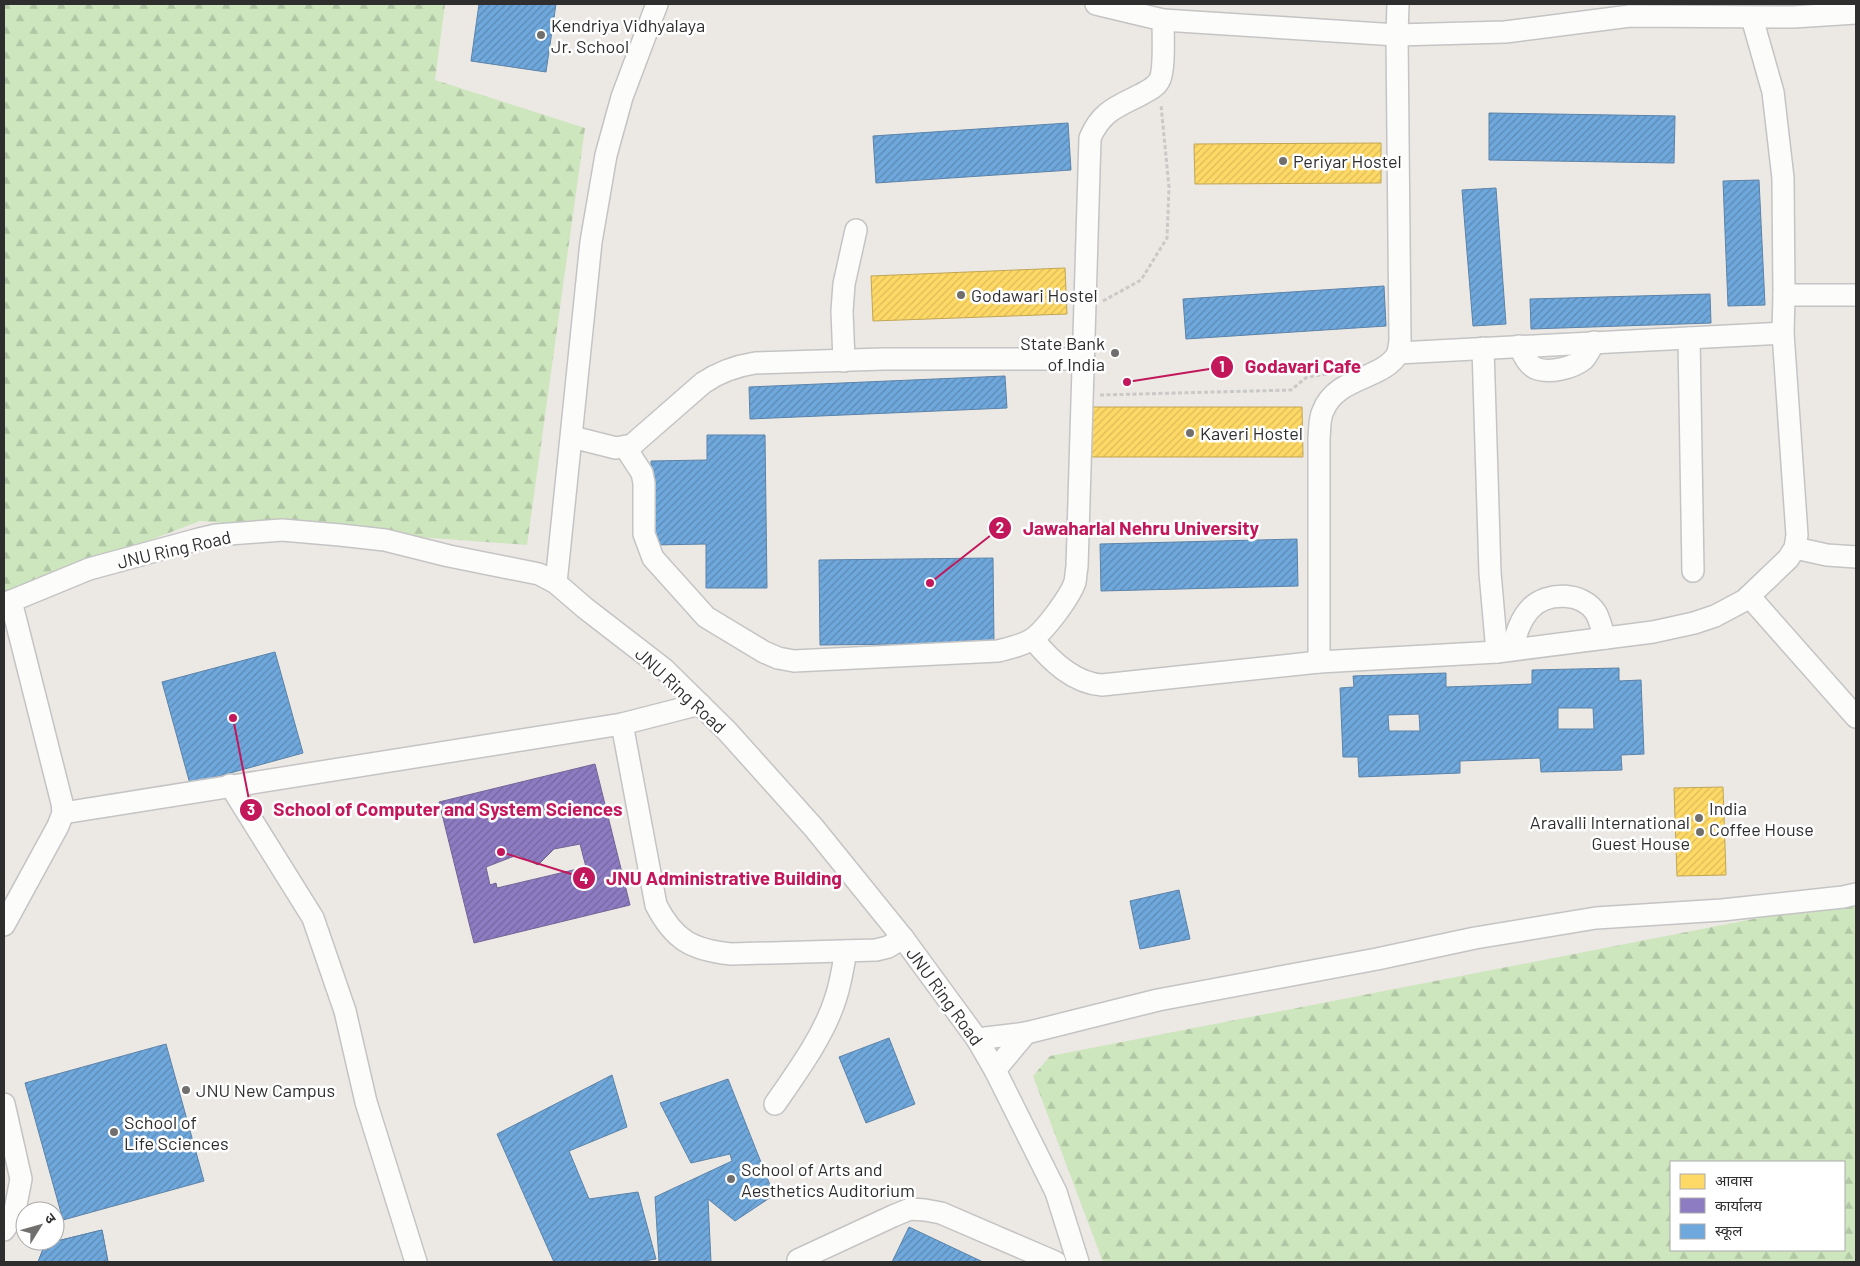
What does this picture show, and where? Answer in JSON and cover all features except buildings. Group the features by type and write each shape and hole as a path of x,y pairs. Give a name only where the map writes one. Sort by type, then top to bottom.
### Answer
{"lane":[{"path":"556,583 592,242 606,156 622,97 658,4"},
{"path":"1096,4 1163,20 1397,35 1505,32 1630,16 1752,18 1810,17 1856,13"},
{"path":"1319,662 1320,424 1322,410 1332,397 1344,387 1394,360 1398,353 1400,340 1398,4"},
{"path":"1032,639 1046,656 1065,670 1089,684 1102,685 1319,662 1504,651 1653,632 1694,623 1730,609 1749,596 1788,559 1795,548 1797,535 1783,333 1783,178 1773,92 1752,18"},
{"path":"625,447 642,473 644,483 644,534 653,558 706,617 764,652 778,658 794,661 998,651 1017,647 1041,632 1075,582 1077,566 1090,138 1094,127 1108,111 1151,89 1159,82 1162,73 1163,20"},
{"path":"844,361 842,311 844,284 856,230"},
{"path":"1784,295 1856,295"},
{"path":"1398,353 1783,333"},
{"path":"1689,338 1693,571"},
{"path":"1483,348 1490,573 1504,651"},
{"path":"572,437 616,448 632,445 703,383 715,375 741,365 844,361 1084,359"},
{"name":"JNU Ring Road","path":"7,603 89,569 199,539 216,535 282,530 385,540 449,556 538,574 556,583 584,608 664,668 727,731 814,828 903,938 977,1039 995,1070 1056,1192 1078,1262"},
{"path":"1795,548 1827,555 1856,557"},
{"path":"1504,651 1531,608 1551,597 1567,596 1587,603 1596,613 1605,638"},
{"path":"1749,596 1856,717"},
{"path":"4,925 58,826 62,813 62,803 7,603"},
{"path":"62,813 622,724 700,704"},
{"path":"622,724 656,905 665,923 683,941 708,952 731,954 876,950 903,938"},
{"path":"230,785 313,918 345,1012 366,1102 416,1262"},
{"path":"977,1039 1026,1033 1158,1000 1377,959 1475,938 1596,918 1722,910 1856,894"},
{"path":"776,1104 807,1057 831,1011 837,996 846,952"},
{"path":"995,1070 1026,1033"},
{"path":"4,1104 21,1179 14,1215 4,1230"},
{"path":"798,1260 910,1210 925,1210 940,1213 1055,1262"}],"path":[{"path":"1085,311 1141,280 1167,238 1169,188 1159,82"},
{"path":"1082,396 1291,390 1307,377 1336,373"}],"green space":[{"path":"4,4 445,4 435,80 585,128 527,545 200,521 4,596"},
{"path":"1856,899 1856,1262 1103,1262 1033,1076 1050,1056"}],"place":[{"name":"Kendriya Vidhyalaya Jr. School","path":"541,35"},
{"name":"Periyar Hostel","path":"1283,161"},
{"name":"Godawari Hostel","path":"961,295"},
{"name":"State Bank of India","path":"1115,353"},
{"name":"Godavari Cafe","path":"1127,382"},
{"name":"Kaveri Hostel","path":"1190,433"},
{"name":"Jawaharlal Nehru University","path":"930,583"},
{"name":"School of Computer and System Sciences","path":"233,718"},
{"name":"India Coffee House","path":"1699,818"},
{"name":"Aravalli International Guest House","path":"1700,832"},
{"name":"JNU Administrative Building","path":"501,852"},
{"name":"JNU New Campus","path":"186,1090"},
{"name":"School of Life Sciences","path":"114,1132"},
{"name":"School of Arts and Aesthetics Auditorium","path":"731,1179"}]}
